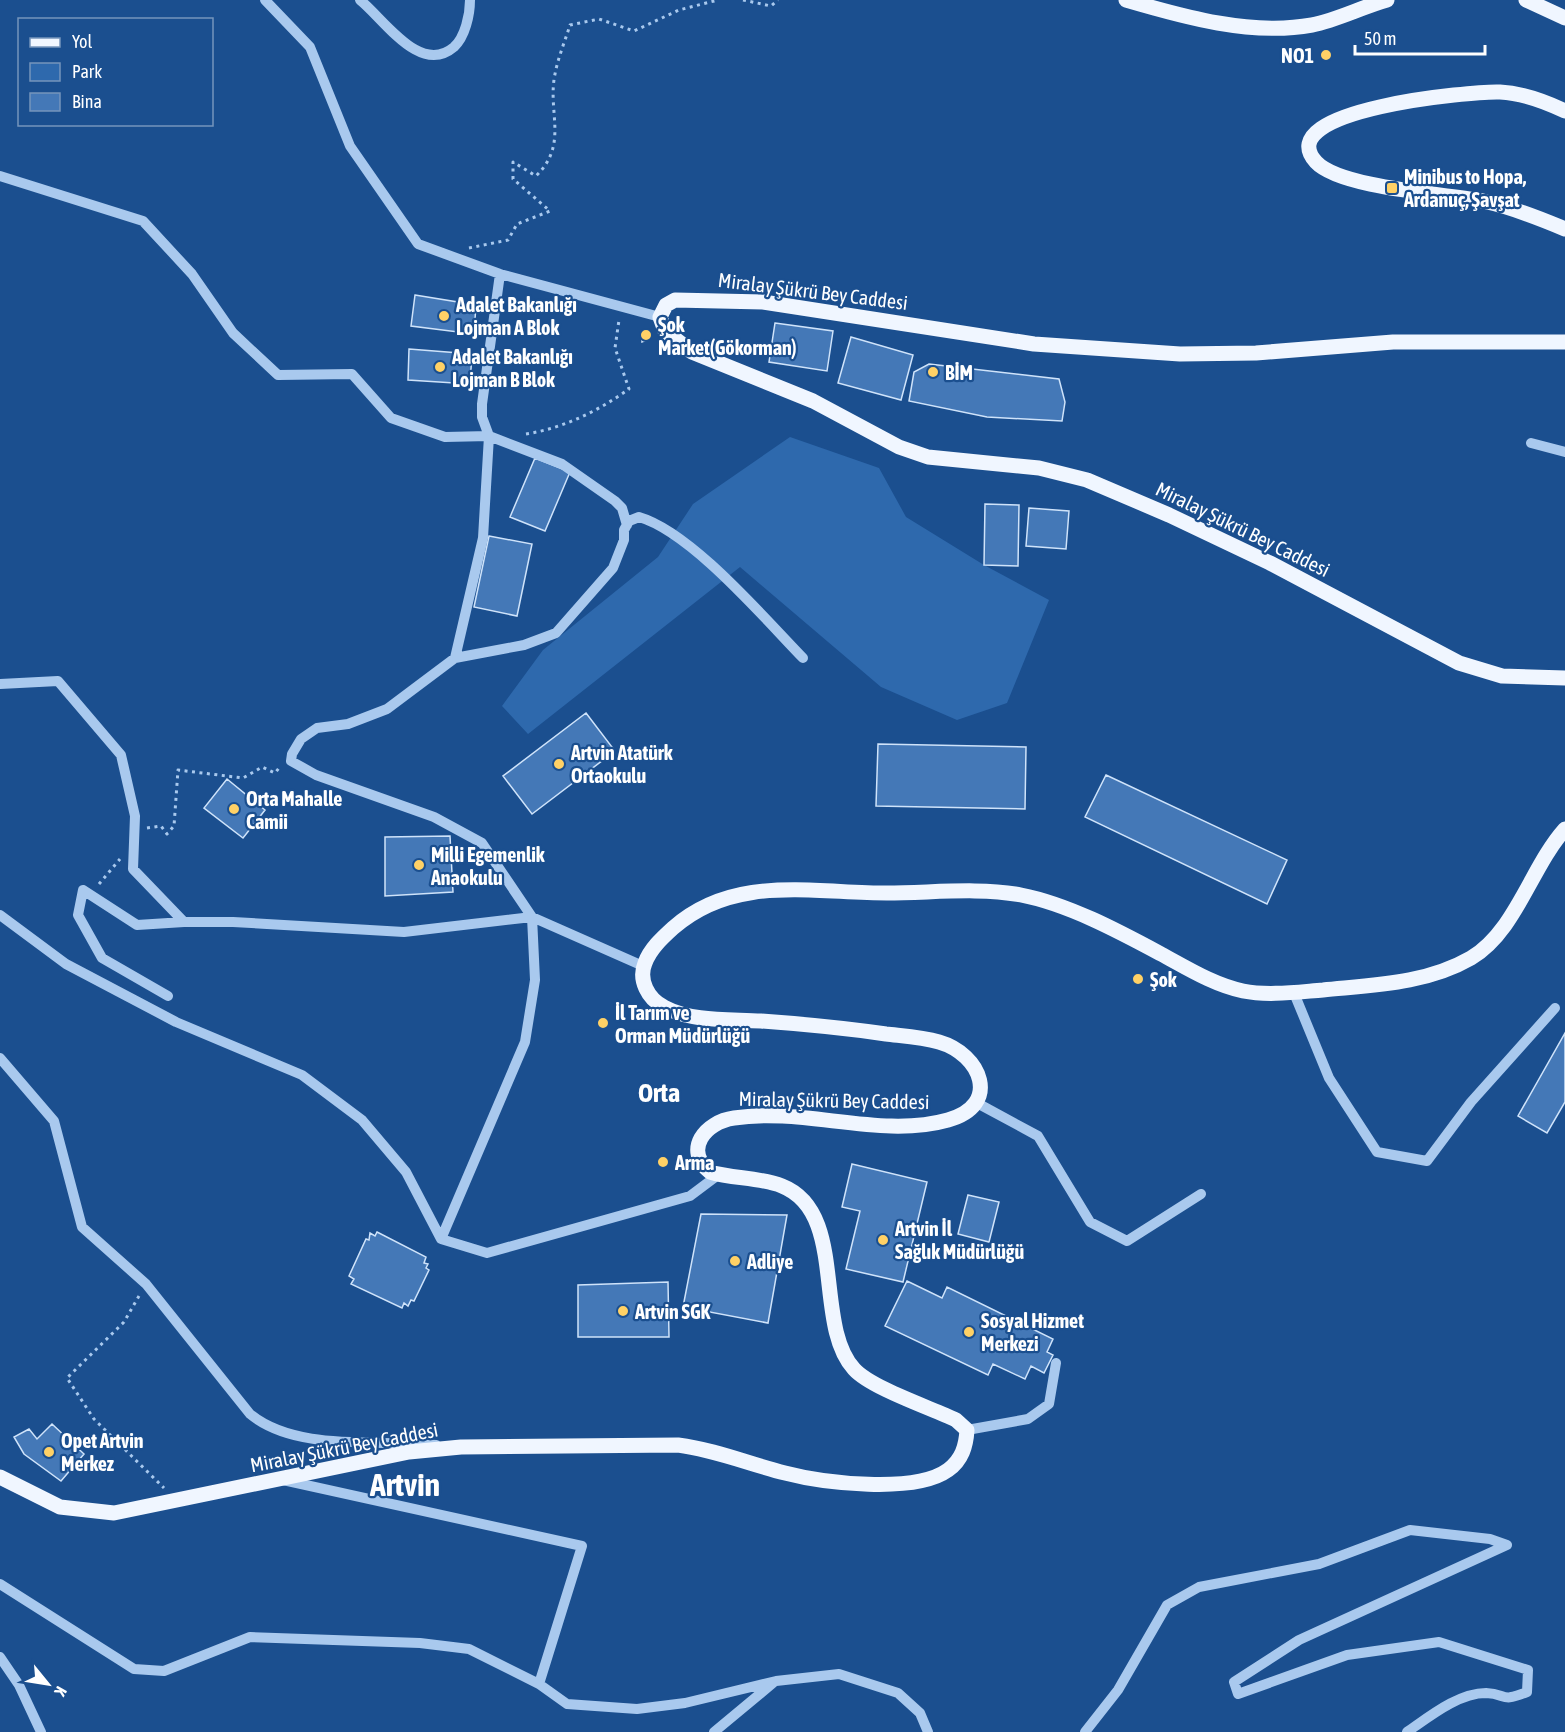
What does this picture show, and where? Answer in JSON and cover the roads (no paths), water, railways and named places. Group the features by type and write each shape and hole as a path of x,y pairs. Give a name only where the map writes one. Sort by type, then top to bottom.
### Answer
{"main road":[{"path":"1126,0 1177,15 1254,28 1312,25 1387,0"},
{"path":"1526,0 1565,18"},
{"path":"1565,111 1527,96 1502,92 1480,92 1385,105 1324,126 1310,140 1309,150 1317,164 1354,180 1485,202 1565,229"},
{"name":"Miralay Şükrü Bey Caddesi","path":"1565,342 1393,342 1256,354 1180,354 1034,344 763,302 675,300 666,305 660,317 665,331 692,352 813,401 899,447 928,457 1039,468 1087,480 1270,562 1459,663 1502,676 1565,678"},
{"path":"977,1103 981,1083 975,1069 963,1056 944,1043 826,1025 686,1015 653,1000 643,980 643,966 653,948 668,932 699,908 720,898 767,890 982,893 1022,895 1057,906 1113,930 1227,987 1247,992 1294,993 1408,980 1437,972 1473,957 1486,947 1505,922 1565,829"},
{"name":"Miralay Şükrü Bey Caddesi","path":"718,1175 702,1166 697,1154 698,1143 711,1125 723,1120 772,1116 917,1125 954,1119 968,1113 977,1103"},
{"path":"718,1175 782,1186 807,1205 819,1227 833,1309 846,1358 855,1371 869,1380 956,1420 967,1430"},
{"name":"Miralay Şükrü Bey Caddesi","path":"0,1476 38,1498 78,1511 114,1513 409,1452 461,1447 678,1445 703,1448 784,1473 813,1479 843,1483 893,1483 928,1478 948,1470 965,1448 967,1430"}],"street":[{"path":"265,0 310,47 350,146 418,244 500,274 660,317"},
{"path":"360,0 421,54 435,55 451,49 461,40 471,0"},
{"path":"0,176 143,221 192,274 233,333 278,375 352,374 391,418 445,437 489,436 562,464 615,501 622,508 627,525"},
{"path":"455,658 483,538 489,436 482,417 482,404 500,274"},
{"path":"1531,443 1565,453"},
{"path":"643,966 532,916 482,843 434,818 316,775 291,761 292,754 301,739 317,728 348,724 387,709 455,658 524,645 556,633 613,568 624,540 624,530 627,525 639,517 677,537 727,580 803,658"},
{"path":"0,684 58,681 121,755 135,816 133,869 184,922"},
{"path":"168,996 102,958 78,915 83,890 137,925 234,922 404,932 532,916"},
{"path":"0,915 66,964 176,1022 302,1075 362,1120 406,1172 441,1239 487,1253 690,1196 718,1175"},
{"path":"441,1239 525,1042 535,980 532,916"},
{"path":"1294,993 1329,1078 1377,1152 1426,1161 1471,1102 1555,1008"},
{"path":"0,1058 54,1121 82,1227 146,1284 250,1414 265,1426 312,1440 404,1442 461,1447"},
{"path":"977,1103 1038,1136 1090,1222 1127,1241 1201,1194"},
{"path":"967,1430 1028,1419 1049,1404 1056,1363"},
{"path":"280,1479 582,1546 539,1684"},
{"path":"1085,1732 1118,1690 1167,1605 1199,1587 1319,1564 1410,1530 1490,1539 1507,1545 1299,1640 1234,1682 1238,1694 1347,1655 1439,1642 1528,1670 1527,1692 1509,1699 1486,1693 1454,1702 1407,1732"},
{"path":"0,1584 134,1669 164,1671 250,1637 420,1643 469,1649 539,1684 567,1704 636,1709 685,1703 776,1681 839,1674 898,1693 920,1713 928,1732"},
{"path":"0,1657 19,1685 41,1732"},
{"path":"714,1732 776,1681"}],"place":[{"name":"NO1","path":"1326,55"},
{"name":"Minibus to Hopa, Ardanuç, Şavşat","path":"1392,188"},
{"name":"Adalet Bakanlığı Lojman A Blok","path":"444,316"},
{"name":"Şok Market(Gökorman)","path":"646,335"},
{"name":"Adalet Bakanlığı Lojman B Blok","path":"440,367"},
{"name":"BİM","path":"933,372"},
{"name":"Artvin Atatürk Ortaokulu","path":"559,764"},
{"name":"Orta Mahalle Camii","path":"234,809"},
{"name":"Milli Egemenlik Anaokulu","path":"419,865"},
{"name":"Şok","path":"1138,979"},
{"name":"İl Tarım ve Orman Müdürlüğü","path":"603,1023"},
{"name":"Arma","path":"663,1162"},
{"name":"Artvin İl Sağlık Müdürlüğü","path":"883,1240"},
{"name":"Adliye","path":"735,1261"},
{"name":"Artvin SGK","path":"623,1311"},
{"name":"Sosyal Hizmet Merkezi","path":"969,1332"},
{"name":"Opet Artvin Merkez","path":"49,1452"}],"district":[{"name":"Orta","path":"659,1093"},
{"name":"Artvin","path":"405,1484"}]}
